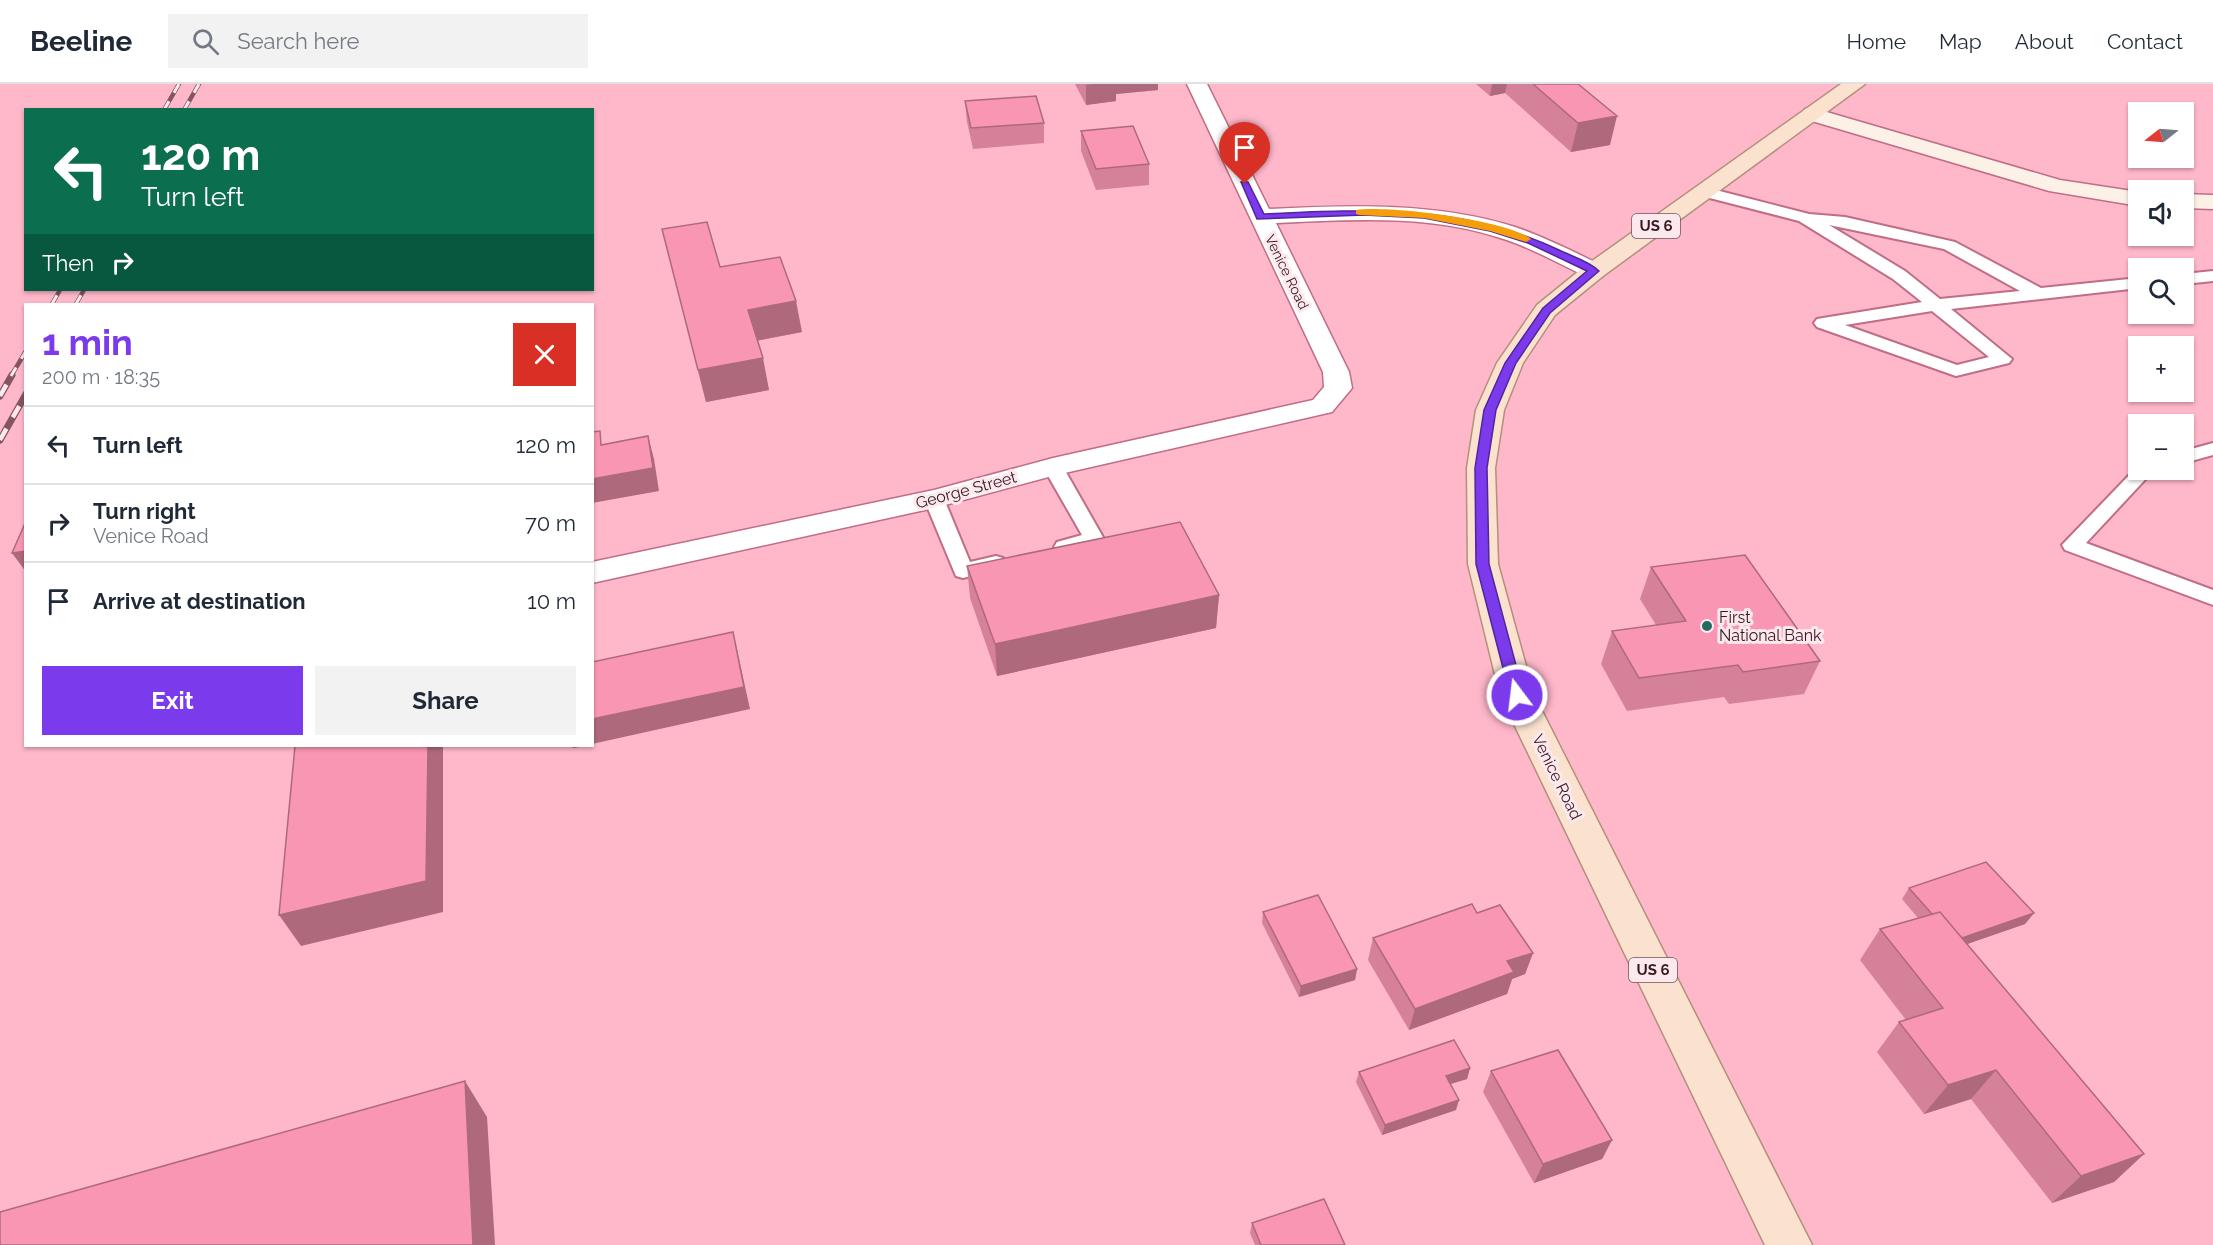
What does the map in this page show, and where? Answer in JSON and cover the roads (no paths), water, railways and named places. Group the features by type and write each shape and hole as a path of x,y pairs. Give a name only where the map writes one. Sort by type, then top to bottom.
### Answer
{"main road":[{"name":"US 6","path":"1594,271 1856,84"},
{"path":"1813,114 2057,186 2128,196"},
{"path":"2194,201 2213,202"},
{"name":"Venice Road","path":"1594,271 1546,310 1510,363 1490,410 1481,468 1483,564 1517,695 1789,1245"}],"street":[{"name":"Venice Road","path":"1197,84 1336,372 1339,382 1334,395"},
{"path":"1260,217 1364,212 1424,215 1502,231 1532,241 1594,271"},
{"name":"George Street","path":"594,573 934,499 1053,466 1314,409 1322,406 1334,395"}],"lane":[{"path":"1704,192 1805,218 1845,222 1949,245 2038,294"},
{"path":"1805,218 1899,276 1936,305 2003,359 1956,371 1823,323 1936,305 2128,284"},
{"path":"2198,277 2213,289"},
{"path":"2194,454 2213,449"},
{"path":"1039,553 1094,539 1053,466"},
{"path":"2134,480 2072,545 2213,598"},
{"path":"934,499 963,571 1017,558"}],"railway":[{"path":"165,108 179,84"},
{"path":"185,108 199,84"},
{"path":"53,303 59,291"},
{"path":"77,303 83,291"},
{"path":"11,376 24,354"},
{"path":"0,396 12,375"},
{"path":"0,440 24,398"}],"place":[{"name":"First National Bank","path":"1707,626"}]}
